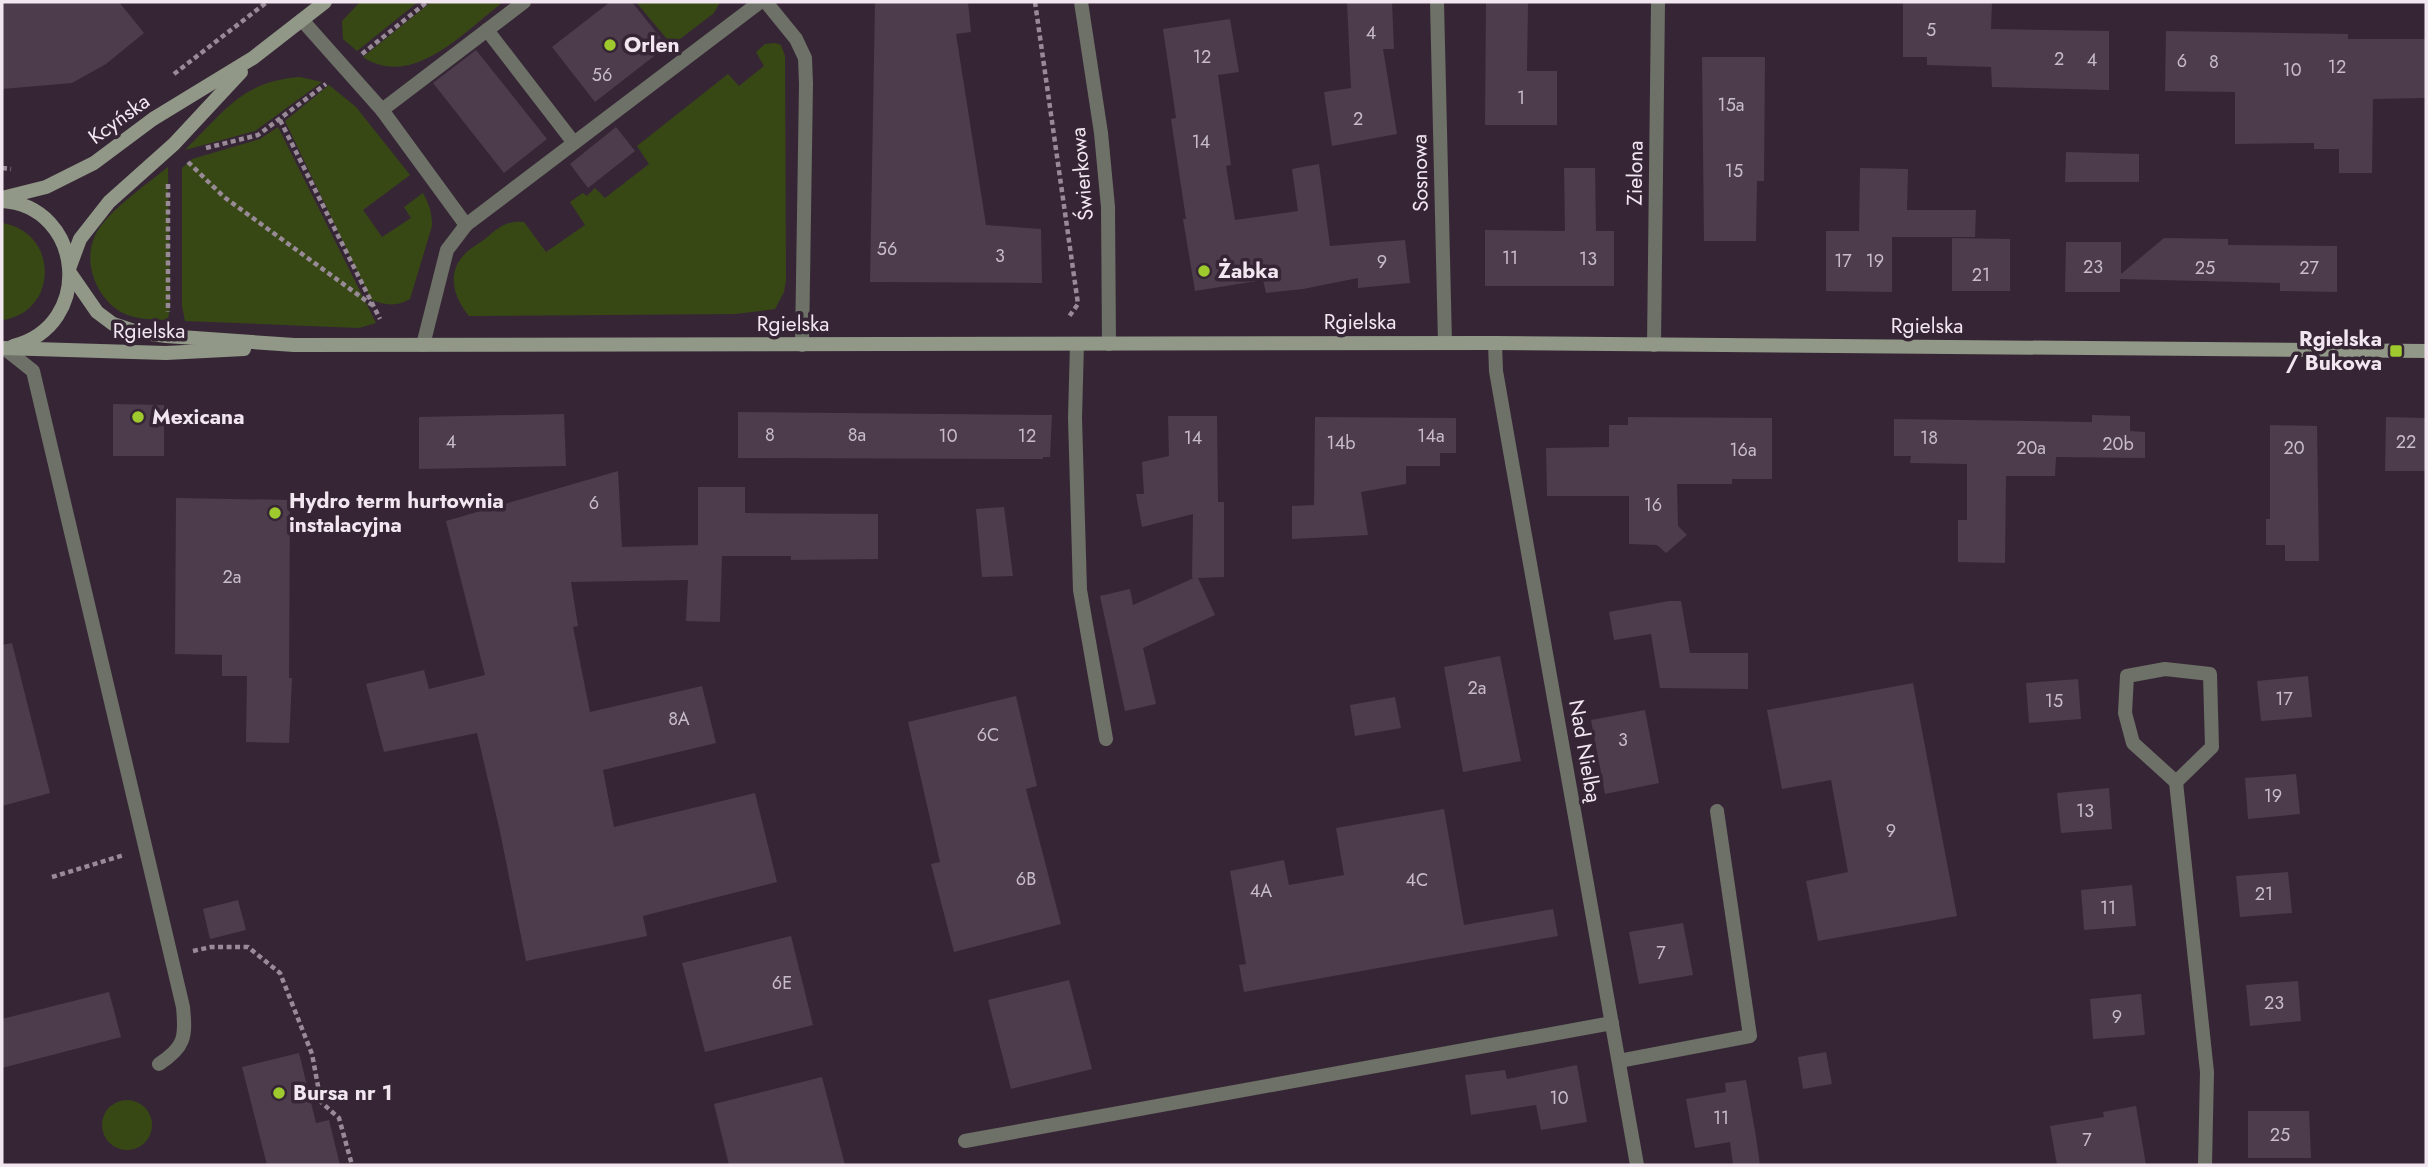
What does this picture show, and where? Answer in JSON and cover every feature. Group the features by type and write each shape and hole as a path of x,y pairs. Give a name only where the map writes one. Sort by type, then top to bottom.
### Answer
{"street":[{"name":"Kcyńska","path":"2,200 69,178 120,146 153,119 253,58 325,2"},
{"path":"382,110 524,2"},
{"path":"423,345 447,250 466,225 760,2"},
{"path":"766,2 796,40 805,58 802,345"},
{"name":"Świerkowa","path":"1080,2 1101,133 1108,207 1109,344"},
{"name":"Sosnowa","path":"1437,2 1445,343"},
{"name":"Zielona","path":"1654,345 1658,2"},
{"path":"302,20 382,110 466,225"},
{"path":"487,30 574,143"},
{"name":"Kcyńska","path":"3,348 28,342 55,321 64,307 69,290 70,270 80,239 109,202 174,144 253,58"},
{"name":"Rgielska","path":"2,200 28,208 44,218 56,232 65,248 70,270 97,312 113,324 137,332 166,336 294,345"},
{"name":"Rgielska","path":"3,348 166,353 294,345 1495,343 2426,351"},
{"name":"Nad Nielbą","path":"1495,343 1496,371 1637,1165"},
{"path":"1077,344 1075,418 1080,590 1106,739"},
{"path":"3,348 33,370 172,956 185,1026 176,1053 159,1064"},
{"path":"2176,782 2212,747 2210,674 2165,669 2127,676 2125,713 2133,743 2176,782 2207,1072 2205,1165"},
{"path":"1619,1061 1750,1036 1717,811"},
{"path":"965,1141 1612,1023"}],"path":[{"path":"203,148 258,135 427,2"},
{"path":"1035,2 1078,304 1065,321"},
{"path":"280,120 380,321"},
{"path":"183,157 224,197 372,305"},
{"path":"166,336 168,178"},
{"path":"51,877 146,849"},
{"path":"172,956 211,947 248,947 280,973 312,1054 321,1102 339,1118 352,1165"}],"green space":[{"path":"360,2 418,2 357,51 343,39 342,21"},
{"path":"431,2 503,2 455,41 419,62 401,66 382,65 363,57"},
{"path":"636,2 720,2 714,13 672,45"},
{"path":"765,44 781,45 785,56 786,280 784,292 775,309 736,314 469,316 454,287 458,263 468,251 503,226 512,222 524,222 546,252 585,225 570,202 583,193 587,196 595,188 605,198 649,164 637,146 728,74 739,86 764,66 756,52"},
{"path":"300,77 322,82 255,131 185,150 223,111 248,92 280,80"},
{"path":"329,85 356,107 410,175 363,210 382,237 411,218 404,207 423,193 428,205 432,226 410,299 400,303 386,304 371,300 285,121"},
{"path":"278,127 376,323 359,328 185,321 182,306 182,168 192,159 260,139"},
{"path":"168,167 168,320 138,318 121,312 103,295 92,274 91,250 94,238 107,219"},
{"path":"2,223 21,229 34,241 42,256 45,272 42,288 34,303 21,314 2,320"},
{"path":"127,1100 145,1107 152,1125 145,1143 127,1150 109,1143 102,1125 109,1107"}],"building":[{"path":"2,2 119,2 144,33 106,64 72,83 2,89"},
{"path":"610,2 632,2 667,46 595,102 552,47"},
{"path":"875,2 968,2 971,32 956,34 986,225 1041,229 1042,283 870,282"},
{"path":"1347,2 1392,2 1394,49 1383,49 1397,134 1332,146 1324,92 1351,88"},
{"path":"1486,2 1528,2 1527,71 1557,71 1557,125 1485,125"},
{"path":"1903,2 1992,3 1991,29 2109,31 2109,90 1992,87 1991,67 1927,65 1927,57 1903,57"},
{"path":"1230,19 1239,72 1218,75 1231,165 1226,166 1235,220 1298,211 1292,169 1319,164 1330,246 1405,240 1410,283 1358,288 1358,278 1266,293 1263,280 1195,291 1183,219 1186,219 1171,119 1176,118 1163,29"},
{"path":"2166,31 2348,34 2348,39 2426,39 2426,98 2373,99 2372,173 2339,173 2339,149 2314,149 2314,143 2235,144 2235,92 2165,91"},
{"path":"476,50 547,139 504,173 433,83"},
{"path":"1702,57 1765,57 1764,181 1757,181 1756,241 1704,241"},
{"path":"616,127 635,151 588,188 570,164"},
{"path":"2066,152 2139,154 2139,182 2065,182"},
{"path":"1564,168 1595,168 1596,231 1614,231 1614,286 1485,286 1485,230 1565,231"},
{"path":"1860,168 1908,169 1907,210 1976,210 1975,237 1892,237 1892,292 1826,291 1826,231 1859,231"},
{"path":"1952,238 2010,239 2010,291 1952,291"},
{"path":"2164,238 2228,239 2228,245 2337,246 2337,292 2280,291 2280,283 2120,279 2120,292 2065,292 2066,242 2121,242 2121,274"},
{"path":"113,404 164,405 164,456 113,456"},
{"path":"738,412 1052,415 1050,457 738,458"},
{"path":"564,414 566,466 419,469 419,417"},
{"path":"2092,415 2130,416 2130,431 2145,432 2145,458 2056,457 2055,476 2006,476 2005,563 1958,562 1958,520 1967,520 1967,464 1910,463 1911,456 1894,456 1894,419 2092,422"},
{"path":"1168,416 1217,416 1218,502 1224,502 1224,577 1198,578 1215,615 1143,648 1156,704 1125,711 1100,596 1130,589 1133,605 1194,578 1193,514 1142,527 1136,494 1144,494 1142,462 1169,456"},
{"path":"1315,417 1456,418 1456,453 1440,453 1440,466 1406,466 1406,484 1361,492 1368,535 1292,539 1292,506 1314,505"},
{"path":"1628,417 1772,418 1772,479 1732,479 1732,484 1677,484 1678,526 1687,535 1666,553 1657,545 1629,544 1629,496 1547,496 1546,448 1609,447 1609,425 1628,425"},
{"path":"2386,417 2426,418 2426,471 2385,471"},
{"path":"2270,425 2317,426 2319,561 2285,561 2285,545 2266,545 2266,519 2270,519"},
{"path":"618,471 622,547 698,545 698,487 745,487 745,513 878,514 878,559 791,560 791,556 722,556 720,622 686,621 688,580 571,582 578,626 573,627 590,712 702,686 716,743 603,770 614,827 755,793 777,882 643,916 647,936 526,961 477,733 384,752 366,684 424,670 429,689 485,675 446,521"},
{"path":"176,498 290,500 289,678 292,678 289,743 246,742 247,676 222,676 222,655 175,654"},
{"path":"1004,507 1013,576 982,577 976,509"},
{"path":"1681,601 1690,653 1748,653 1748,689 1660,688 1651,634 1614,640 1609,612"},
{"path":"12,643 50,793 2,806 2,645"},
{"path":"1500,656 1521,761 1463,772 1444,667"},
{"path":"2308,676 2312,717 2261,721 2257,681"},
{"path":"2078,679 2081,719 2029,723 2026,683"},
{"path":"1913,683 1957,916 1818,941 1806,881 1848,872 1831,780 1782,789 1767,710"},
{"path":"1016,696 1037,786 1026,789 1061,924 954,952 931,864 940,862 908,722"},
{"path":"1395,697 1401,728 1355,736 1350,705"},
{"path":"1645,710 1659,783 1605,794 1591,720"},
{"path":"2296,774 2300,814 2248,819 2245,778"},
{"path":"2109,788 2112,829 2061,833 2057,793"},
{"path":"1444,809 1464,925 1553,909 1558,936 1244,992 1239,965 1246,964 1230,871 1284,860 1289,885 1344,875 1336,828"},
{"path":"2288,872 2292,913 2240,917 2236,876"},
{"path":"2132,885 2136,926 2084,930 2081,890"},
{"path":"238,900 246,930 210,939 203,909"},
{"path":"1683,923 1693,975 1639,984 1629,932"},
{"path":"791,936 813,1025 705,1052 682,963"},
{"path":"1069,980 1092,1069 1011,1089 988,1000"},
{"path":"2298,981 2301,1021 2250,1026 2246,985"},
{"path":"109,992 121,1037 2,1068 2,1019"},
{"path":"2141,994 2145,1035 2093,1039 2090,999"},
{"path":"1826,1052 1832,1084 1803,1089 1798,1057"},
{"name":"Bursa nr 1","path":"299,1053 316,1123 329,1120 340,1165 267,1165 242,1067"},
{"path":"1577,1065 1587,1122 1541,1130 1536,1105 1471,1115 1465,1075 1505,1070 1507,1079"},
{"path":"822,1077 845,1165 729,1165 714,1104"},
{"path":"1746,1080 1760,1165 1733,1165 1730,1142 1695,1148 1686,1099 1726,1092 1725,1083"},
{"path":"2136,1106 2146,1165 2057,1165 2050,1126 2104,1117 2103,1112"},
{"path":"2248,1111 2309,1111 2311,1158 2248,1158"}],"place":[{"name":"Orlen","path":"610,45"},
{"name":"Żabka","path":"1204,271"},
{"name":"Rgielska / Bukowa","path":"2396,351"},
{"name":"Mexicana","path":"138,417"},
{"name":"Hydro term hurtownia instalacyjna","path":"275,513"},
{"name":"Bursa nr 1","path":"279,1093"}]}
